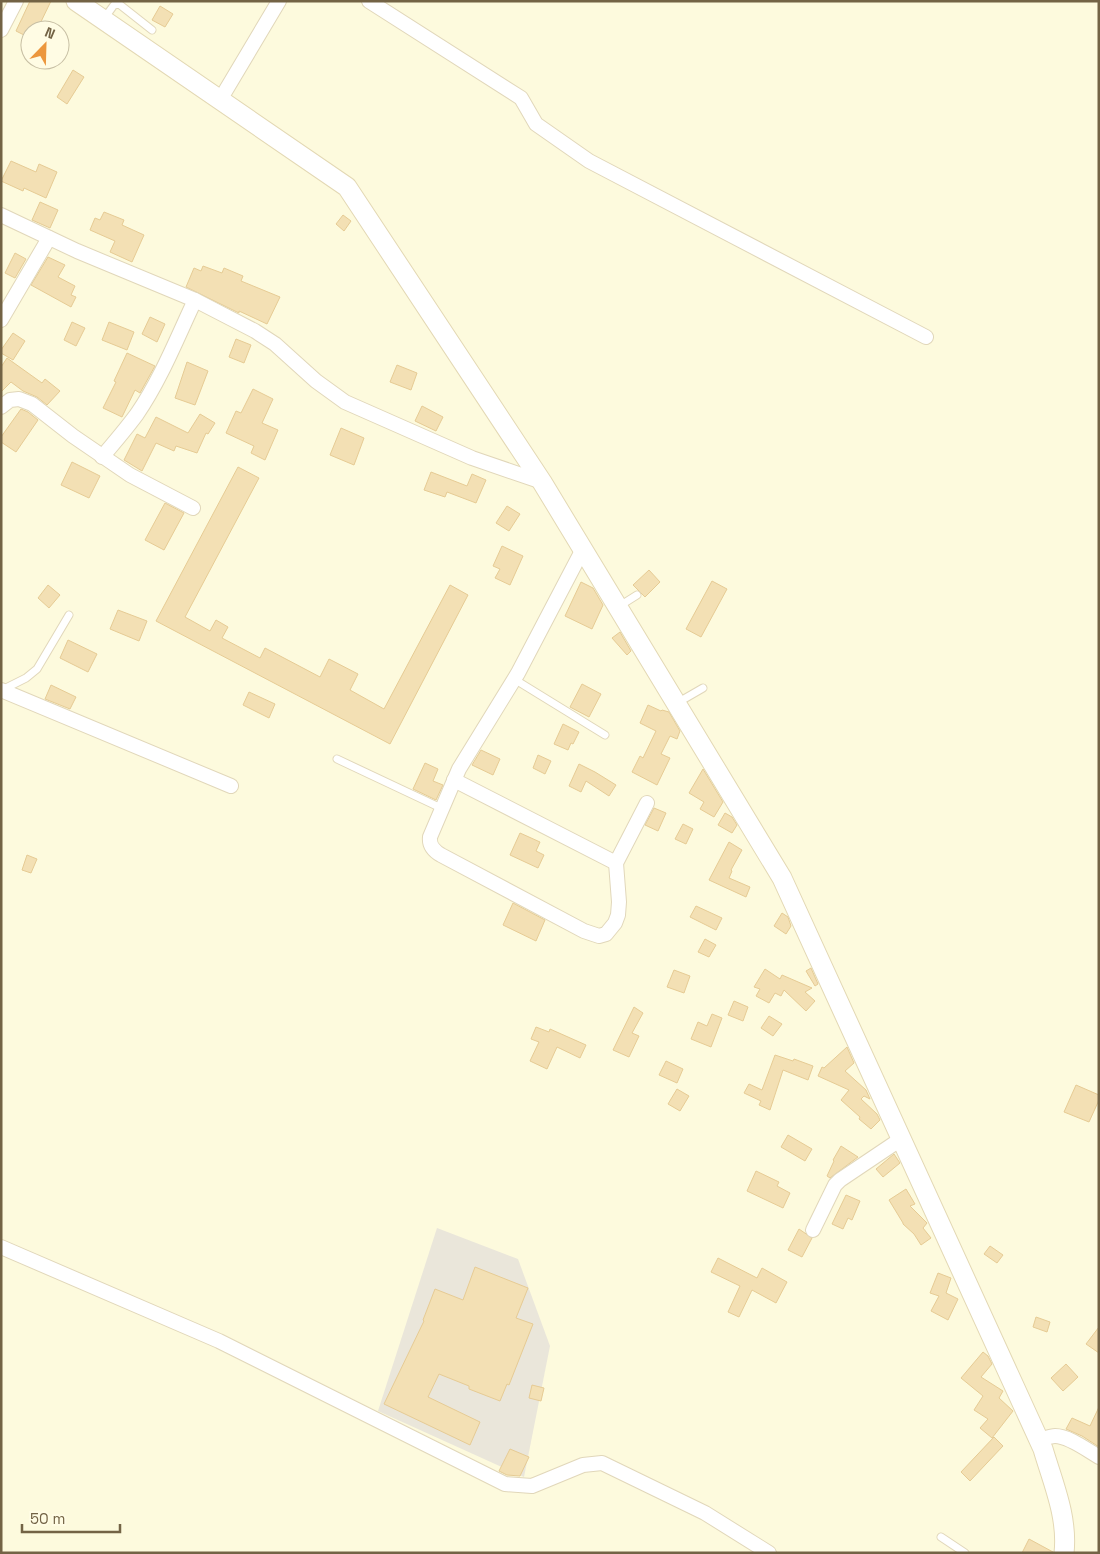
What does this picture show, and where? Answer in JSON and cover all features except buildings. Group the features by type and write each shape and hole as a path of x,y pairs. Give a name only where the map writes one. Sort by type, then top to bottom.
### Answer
{"street":[{"path":"1,30 16,1"},
{"path":"76,1 107,14 220,100 347,187 542,482 583,550 623,604 782,878 901,1139 1045,1438 1043,1450 1063,1516 1064,1553"},
{"path":"220,100 280,1"},
{"path":"370,1 521,98 536,124 589,161 926,337"},
{"path":"1,215 77,251 195,300 255,332 275,344 316,381 345,402 472,458 542,482"},
{"path":"1,320 49,238"},
{"path":"102,457 122,435 160,375 195,300"},
{"path":"1,407 10,400 19,399 32,404 102,457 130,475 193,508"},
{"path":"583,550 514,679 454,780 430,837 430,844 437,852 599,936 606,934 612,929 618,915 616,863 647,803"},
{"path":"2,690 231,786"},
{"path":"454,780 616,863"},
{"path":"813,1230 835,1185 901,1139"},
{"path":"1,1248 219,1341 505,1484 532,1486 583,1465 602,1463 705,1513 769,1553"},
{"path":"1045,1438 1060,1437 1078,1443 1099,1457"}],"lane":[{"path":"107,14 116,4 120,5 152,30"},
{"path":"623,604 637,595"},
{"path":"2,690 26,678 37,669 70,615"},
{"path":"514,679 605,735"},
{"path":"681,701 703,688"},
{"path":"337,759 442,808"},
{"path":"941,1537 965,1553"}],"shaded area":[{"path":"437,1228 518,1259 550,1346 524,1477 378,1411"}]}
